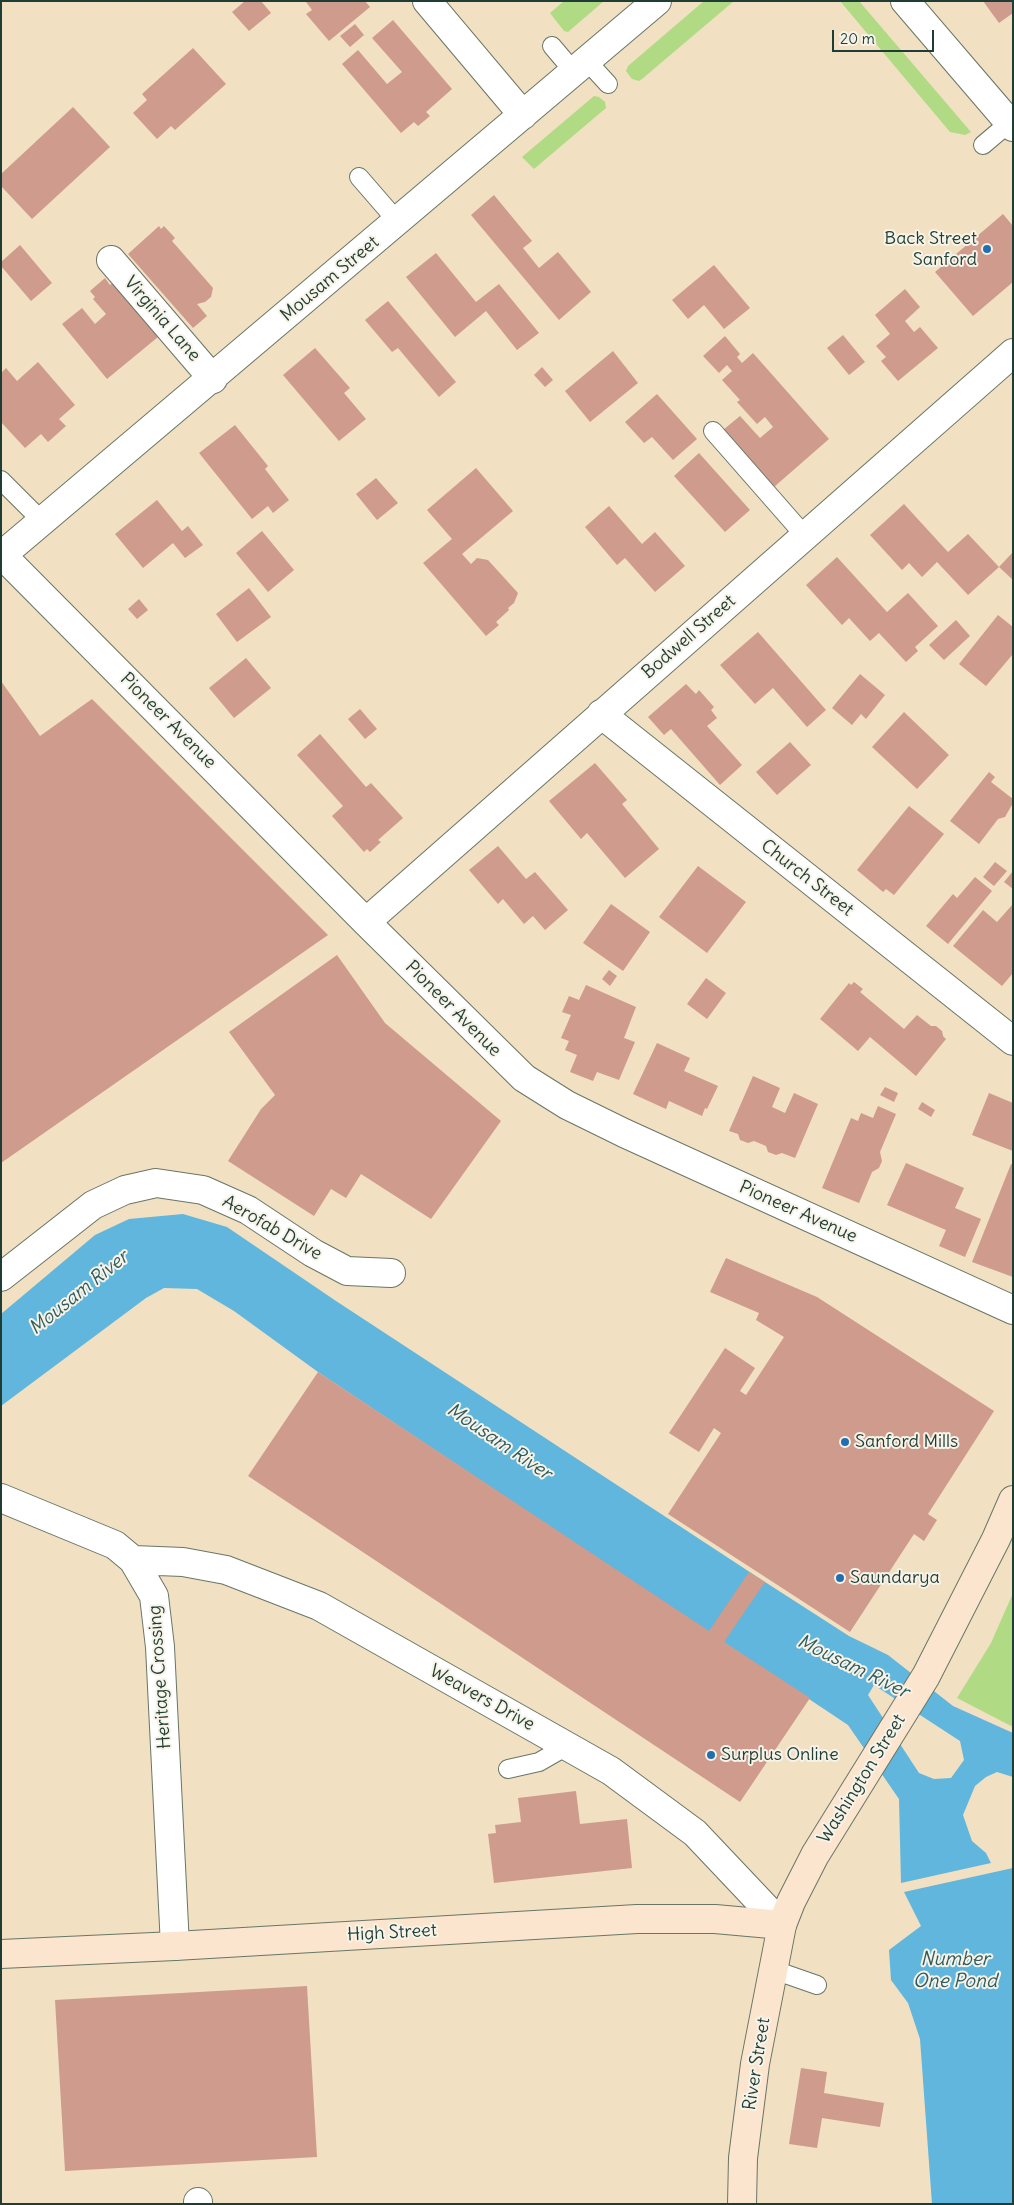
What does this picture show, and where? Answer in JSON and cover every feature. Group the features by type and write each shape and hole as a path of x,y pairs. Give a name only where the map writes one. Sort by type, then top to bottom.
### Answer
{"street":[{"path":"428,1 523,115"},
{"name":"Mousam Street","path":"2,555 213,379 657,1"},
{"path":"905,1 1011,125"},
{"name":"Virginia Lane","path":"111,260 213,379"},
{"name":"Bodwell Street","path":"366,922 1013,353"},
{"name":"Pioneer Avenue","path":"2,555 366,922 524,1078 567,1105 678,1158 1013,1310"},
{"name":"Church Street","path":"601,714 1010,1033"},
{"name":"Aerofab Drive","path":"1,1277 93,1205 125,1190 156,1183 203,1190 248,1210 313,1252 347,1271 391,1273"},
{"name":"Heritage Crossing","path":"1,1498 115,1545 133,1560 154,1596 160,1647 174,1946"},
{"name":"Washington Street","path":"782,1925 791,1902 815,1855 870,1770 926,1676 996,1539 1013,1500"},
{"name":"Weavers Drive","path":"133,1560 183,1562 226,1570 319,1606 611,1771 695,1833 782,1925"},
{"name":"High Street","path":"1,1954 174,1946 637,1919 715,1919 782,1925"},
{"name":"River Street","path":"742,2204 743,2158 755,2064 782,1925"}],"lane":[{"path":"552,46 580,67 608,84"},
{"path":"983,145 1011,125"},
{"path":"359,177 398,222"},
{"path":"713,431 805,536"},
{"path":"1,480 42,521"},
{"path":"508,1769 539,1762 567,1746"},
{"path":"774,1970 817,1985"}],"green space":[{"path":"564,1 604,1 568,32 564,31 550,13"},
{"path":"704,1 734,1 642,79 639,81 632,79 626,71 628,66"},
{"path":"840,1 859,1 971,132 965,135 950,132"},
{"path":"594,96 599,97 605,102 606,108 534,169 522,157"},
{"path":"1013,1593 1013,1727 957,1698 991,1643"}],"water":[{"name":"Mousam River","path":"183,1214 227,1227 336,1301 765,1582 849,1636 888,1655 953,1706 1013,1733 1013,1777 997,1772 986,1777 975,1786 963,1815 972,1841 986,1853 991,1863 901,1883 899,1799 848,1725 318,1372 234,1311 197,1289 164,1288 146,1298 1,1406 1,1314 95,1235 129,1219","holes":["874,1685 960,1741 964,1760 951,1778 934,1779 919,1773 868,1695"]},
{"name":"Number One Pond","path":"1013,1868 1013,2204 932,2204 920,2039 908,2003 891,1980 889,1950 921,1926 904,1892"}],"building":[{"path":"245,1 261,1 271,13 249,31 232,12"},
{"path":"307,1 365,1 370,7 329,41 306,14 312,10"},
{"path":"983,1 1013,1 1013,13 999,23"},
{"path":"393,20 452,89 426,112 430,116 418,126 414,122 401,133 342,64 358,50 387,84 402,72 372,38"},
{"path":"355,24 364,35 350,47 340,36"},
{"path":"193,48 226,84 175,130 171,126 157,139 133,113 147,100 142,94"},
{"path":"73,107 110,147 32,219 1,186 1,174"},
{"path":"494,195 532,241 523,248 539,268 558,252 591,292 559,320 471,215"},
{"name":"Back Street Sanford","path":"1003,214 1013,226 1013,282 973,316 935,272"},
{"path":"159,226 161,229 164,226 175,238 172,241 213,288 211,297 205,302 197,304 207,316 193,328 128,254"},
{"path":"20,245 52,283 31,301 1,266 1,262"},
{"path":"436,253 476,302 499,284 539,333 517,350 486,311 455,337 406,277"},
{"path":"714,265 750,308 724,329 704,305 688,319 672,300"},
{"path":"105,278 110,285 119,278 142,306 136,311 158,337 107,379 62,324 82,308 95,324 106,314 93,299 95,297 90,291"},
{"path":"905,289 920,307 905,321 914,332 920,327 938,348 898,381 881,361 886,357 876,346 890,334 875,315"},
{"path":"388,301 456,382 439,397 398,348 392,352 365,320"},
{"path":"843,335 865,362 849,375 827,348"},
{"path":"725,336 740,354 737,357 742,363 753,353 829,439 774,487 723,430 740,416 760,438 773,427 765,417 757,424 737,402 740,400 722,380 732,371 727,365 719,373 703,356"},
{"path":"315,348 350,388 344,393 366,419 339,441 283,375"},
{"path":"613,351 638,383 590,422 565,391"},
{"path":"38,362 75,405 59,419 66,426 48,442 41,434 25,448 1,422 1,373 6,368 17,381"},
{"path":"542,367 553,380 545,387 534,375"},
{"path":"657,394 697,439 673,460 652,437 644,443 625,422"},
{"path":"235,425 268,466 265,469 289,500 273,513 268,506 252,519 199,453"},
{"path":"699,453 750,510 725,532 674,476"},
{"path":"476,468 513,511 462,554 471,564 477,558 488,560 518,593 514,603 508,608 509,610 496,622 499,625 486,636 423,563 452,539 427,510"},
{"path":"376,478 398,503 377,520 356,494"},
{"path":"157,500 182,531 188,526 203,545 185,558 173,543 143,568 115,534"},
{"path":"904,504 948,552 968,534 999,567 968,595 937,562 922,577 909,563 902,570 870,535"},
{"path":"609,506 642,544 655,532 685,566 655,592 625,558 617,565 585,527"},
{"path":"262,531 294,570 268,592 236,553"},
{"path":"1013,552 1013,580 999,567"},
{"path":"837,557 887,612 908,593 938,626 915,647 918,651 906,662 879,633 870,641 849,618 842,625 806,585"},
{"path":"249,588 271,617 237,642 216,614"},
{"path":"139,599 148,610 137,619 128,609"},
{"path":"998,615 1013,627 1013,654 986,686 959,664"},
{"path":"956,620 970,636 944,660 929,645"},
{"path":"758,632 826,710 807,727 773,688 755,704 720,665"},
{"path":"246,658 271,688 234,718 209,688"},
{"path":"860,674 885,695 866,719 861,714 852,725 832,708"},
{"path":"1,681 40,736 92,699 328,935 1,1163"},
{"path":"686,684 696,694 699,690 714,707 711,710 717,718 707,726 742,765 720,785 671,729 664,735 648,717"},
{"path":"360,709 377,729 365,739 348,719"},
{"path":"904,712 949,755 917,789 872,747"},
{"path":"320,734 366,787 371,783 403,818 378,840 381,842 370,852 367,849 364,852 332,816 343,806 297,755"},
{"path":"790,742 811,765 777,795 756,772"},
{"path":"595,763 627,800 622,804 659,849 625,878 587,833 581,839 549,801"},
{"path":"989,772 995,777 991,782 1013,799 1013,803 1005,817 998,819 979,844 950,821"},
{"path":"909,806 944,834 894,895 886,889 883,892 857,870"},
{"path":"498,846 526,879 535,872 568,910 545,930 533,916 524,924 503,899 498,904 469,870"},
{"path":"995,862 1007,871 994,886 983,877"},
{"path":"698,866 746,902 707,953 659,917"},
{"path":"1013,871 1013,889 1004,882"},
{"path":"975,877 992,891 948,944 926,926 953,894 957,898"},
{"path":"611,904 650,932 623,971 583,943"},
{"path":"1013,904 1013,973 1002,986 953,946 983,910 997,922"},
{"path":"337,955 385,1023 501,1121 431,1219 361,1174 346,1198 331,1189 314,1216 228,1161 261,1109 275,1095 229,1032"},
{"path":"609,970 617,976 610,986 602,979"},
{"path":"706,978 726,993 707,1019 687,1004"},
{"path":"854,982 863,989 860,992 904,1029 917,1015 931,1026 936,1026 942,1031 946,1039 916,1076 870,1037 858,1051 820,1019 849,983 851,985"},
{"path":"586,985 636,1007 624,1038 635,1042 619,1080 597,1072 593,1081 570,1072 577,1055 565,1050 569,1041 561,1038 571,1015 562,1012 569,996 579,1000"},
{"path":"657,1043 690,1058 684,1071 718,1086 702,1116 669,1101 666,1109 633,1094"},
{"path":"753,1076 780,1088 772,1107 785,1113 794,1093 818,1104 795,1158 782,1153 776,1155 768,1152 766,1146 754,1141 748,1143 740,1140 738,1134 729,1131"},
{"path":"885,1087 898,1093 894,1102 880,1095"},
{"path":"989,1093 1013,1103 1013,1151 972,1135"},
{"path":"922,1102 935,1110 931,1117 918,1109"},
{"path":"878,1106 896,1114 880,1152 882,1161 879,1168 872,1172 859,1203 822,1188 851,1118 858,1121 861,1113 873,1118"},
{"path":"906,1163 964,1188 955,1208 981,1219 965,1257 939,1246 946,1230 887,1205"},
{"path":"1011,1164 1013,1165 1013,1277 972,1262"},
{"name":"Sanford Mills","path":"726,1258 817,1297 994,1411 928,1514 937,1520 924,1541 914,1534 850,1632 668,1514 721,1433 714,1428 699,1452 669,1433 725,1348 755,1368 740,1391 746,1395 784,1337 756,1320 759,1313 710,1292"},
{"path":"318,1372 709,1631 749,1572 765,1582 724,1642 810,1698 740,1802 248,1476"},
{"path":"576,1791 580,1824 627,1819 632,1868 494,1883 488,1834 496,1833 495,1825 521,1822 518,1798"},
{"path":"307,1986 317,2157 65,2171 55,2000"},
{"path":"801,2068 827,2072 824,2093 884,2103 880,2127 822,2118 817,2148 789,2144"}],"place":[{"name":"Back Street Sanford","path":"987,249"},
{"name":"Sanford Mills","path":"845,1442"},
{"name":"Saundarya","path":"840,1578"},
{"name":"Surplus Online","path":"711,1755"}]}
